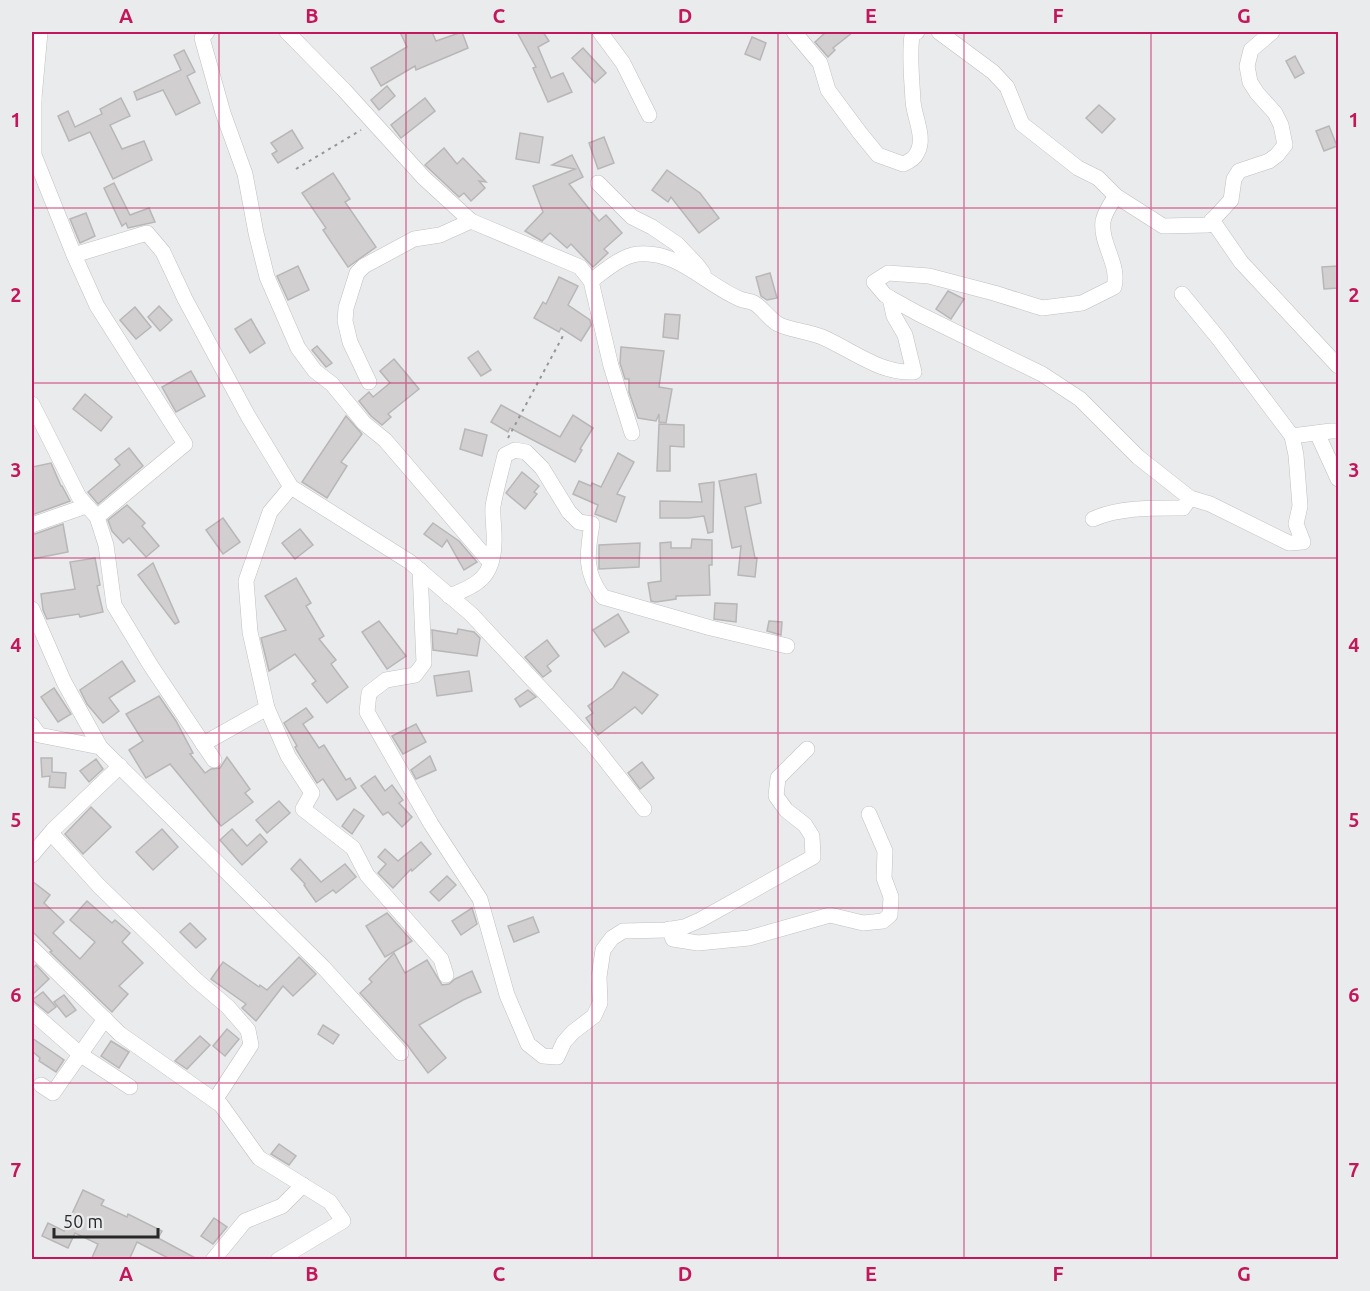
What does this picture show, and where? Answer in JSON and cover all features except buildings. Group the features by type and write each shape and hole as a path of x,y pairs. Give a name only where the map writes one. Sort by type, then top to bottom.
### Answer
{"street":[{"path":"40,32 33,97 34,155 97,306 185,444 98,517"},
{"path":"207,32 202,38 223,113 245,174 267,277 298,348 315,371 332,384 364,423 385,440 490,562"},
{"path":"287,32 344,90 424,178 471,221 580,267 591,281 611,366 632,433"},
{"path":"600,32 623,63 649,115"},
{"path":"794,32 820,63 828,90 860,133 878,154 903,164 918,152 919,144 920,131 913,105 910,49 912,35 917,32"},
{"path":"939,32 993,72 1007,87 1022,124 1078,168 1098,178 1116,196 1163,226 1208,225 1231,200 1234,179 1239,171 1269,161 1285,145 1281,125 1275,113 1250,82 1247,66 1251,50 1272,32"},
{"path":"598,183 632,217 677,244 697,264 706,279"},
{"path":"1116,196 1103,222 1105,239 1117,277 1114,287 1082,303 1042,309 994,293 929,276 888,273 874,282 890,298 1042,374 1080,399 1138,457 1190,498 1210,504 1288,543 1303,542 1296,524 1300,506 1296,455 1292,436 1182,294"},
{"path":"1212,220 1241,262 1338,366"},
{"path":"369,382 350,342 345,321 346,308 357,273 364,266 414,239 440,235 471,221"},
{"path":"74,255 147,233 163,252 185,299 248,416 291,487 410,562 471,614 591,742 644,809"},
{"path":"591,281 611,266 635,254 669,258 740,299 754,303 779,325 822,337 879,366 901,373 914,372 905,335 894,316 890,298"},
{"path":"32,404 80,497 98,517 106,545 114,605 151,666 214,760"},
{"path":"1292,436 1338,431"},
{"path":"1317,433 1338,479"},
{"path":"449,596 473,587 487,572 494,546 493,507 505,455 515,450 526,452 542,468 569,512 579,522 592,524 588,549 589,572 593,585 603,597 711,628 787,646"},
{"path":"291,487 270,512 246,581 249,632 267,708 288,756 312,793 303,809 353,848 367,875 441,959 446,975"},
{"path":"1093,519 1102,515 1146,508 1183,508 1190,498"},
{"path":"32,525 86,506"},
{"path":"420,570 424,663 415,675 386,680 369,693 367,712 431,824 480,899 507,995 528,1044 543,1056 556,1057 564,1042 573,1032 594,1016 600,1003 599,977 603,950 612,938 623,931 684,927 813,857 812,836 805,825 786,810 776,796 778,778 807,749"},
{"path":"32,609 64,682 100,747 323,967 401,1053"},
{"path":"203,744 267,708"},
{"path":"32,725 39,735 100,747"},
{"path":"32,855 51,833 120,766"},
{"path":"669,929 673,939 698,944 749,938 830,915 862,923 883,921 890,915 891,897 884,878 885,851 869,814"},
{"path":"51,833 99,886 228,1008 248,1030 251,1045 215,1101"},
{"path":"32,948 120,1034 221,1105 259,1158 330,1202 343,1221 278,1260"},
{"path":"32,1012 81,1055 130,1087"},
{"path":"41,1085 52,1093 105,1019"},
{"path":"213,1260 245,1221 282,1206 303,1185"}],"path":[{"path":"296,169 374,123"},
{"path":"505,455 505,443 564,334"}]}
